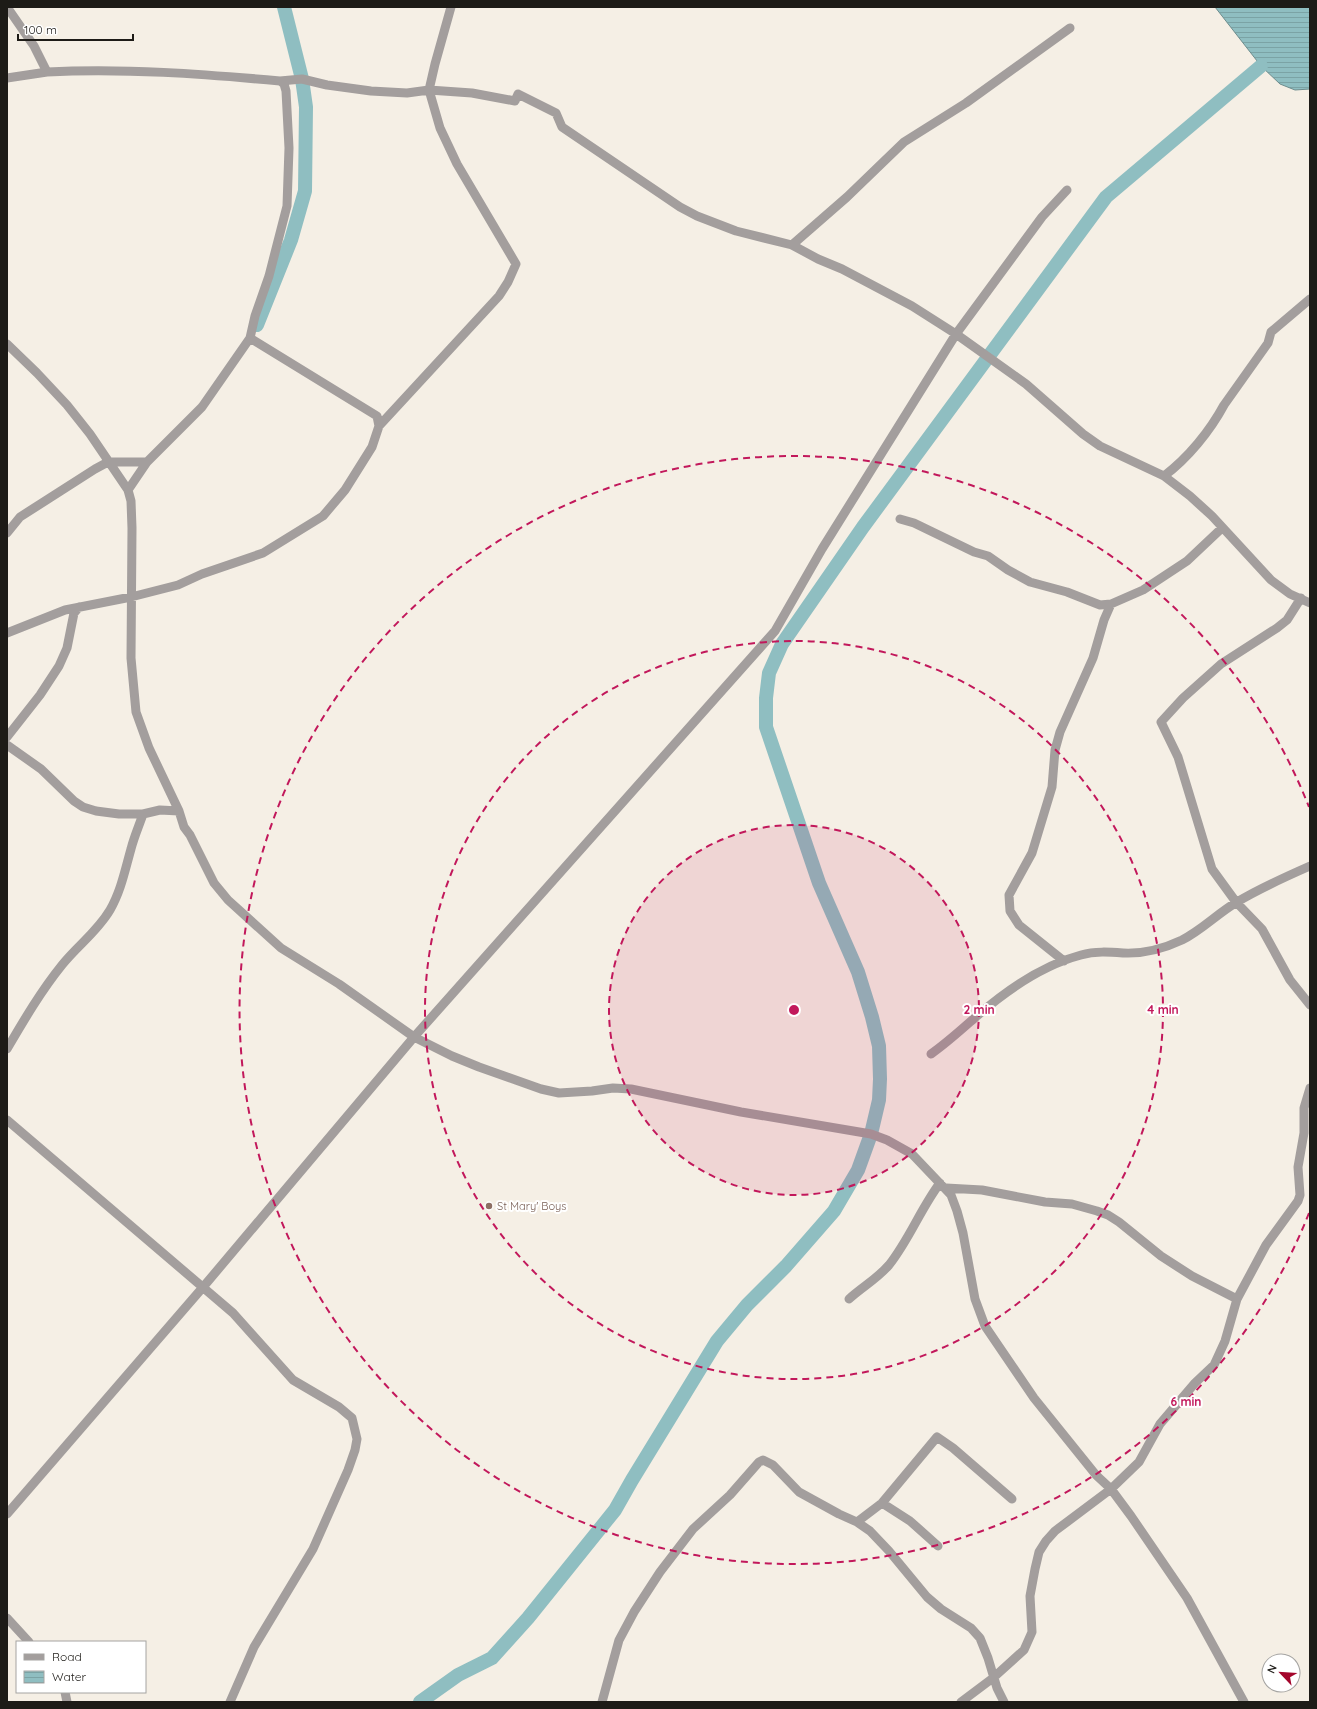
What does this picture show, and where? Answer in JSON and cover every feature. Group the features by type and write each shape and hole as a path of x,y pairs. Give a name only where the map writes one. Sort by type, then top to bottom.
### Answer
{"street":[{"path":"7,7 34,46 47,72"},
{"path":"7,633 61,612 178,585 202,574 263,553 323,516 345,490 372,447 379,426 499,296 508,282 516,264 457,164 440,128 429,90 434,64 451,7"},
{"path":"792,244 847,197 904,142 966,103 1070,28"},
{"path":"7,78 47,72 83,70 148,72 280,81 302,79 334,86 371,91 416,93 429,90 472,92 515,102 518,94 556,113 562,127 680,207 697,216 736,231 792,244 818,259 842,269 912,306 956,334 1026,384 1083,434 1100,446 1164,476 1190,496 1271,580 1283,590 1310,603"},
{"path":"128,490 146,462 202,407 250,338 255,316 269,276 287,206 289,148 287,101 284,84 280,81"},
{"path":"7,1514 204,1286 414,1037 775,631 822,548 956,334 1042,217 1067,190"},
{"path":"1164,476 1182,460 1218,416 1224,404 1268,343 1271,332 1310,299"},
{"path":"250,338 377,416 379,426"},
{"path":"7,344 67,405 90,434 128,490 132,528 132,658 136,712 149,748 179,811 184,827 190,835 214,883 228,900 281,948 339,984 414,1037 480,1067 541,1089 559,1093 613,1088 631,1089 741,1112 871,1134 887,1140 912,1154 951,1194 957,1211 975,1299 985,1326 1034,1398 1096,1475 1111,1488 1187,1598 1244,1702"},
{"path":"7,533 20,517 81,477 108,462 146,462"},
{"path":"900,518 947,538 974,552 988,556 1008,570 1030,582 1066,592 1100,605 1111,604 1143,590 1187,561 1222,528"},
{"path":"1301,598 1287,620 1220,664 1183,698 1161,722 1178,757 1212,869 1236,902 1262,929 1290,980 1310,1005"},
{"path":"1064,961 1019,925 1010,911 1009,895 1032,853 1052,787 1055,750 1060,732 1093,658 1104,620 1111,604"},
{"path":"7,737 40,695 59,666 66,648 74,613 79,607"},
{"path":"7,745 41,769 83,807 106,813 143,814 160,810 179,811"},
{"path":"7,1049 40,994 71,955 99,927 111,908 122,884 143,814"},
{"path":"931,1054 1008,992 1052,965 1094,953 1138,952 1152,950 1182,940 1203,927 1236,902 1279,879 1310,866"},
{"path":"961,1702 1014,1660 1029,1643 1032,1632 1030,1596 1039,1552 1046,1541 1055,1531 1111,1488 1139,1462 1160,1424 1195,1383 1214,1365 1225,1341 1237,1299 1266,1245 1298,1201 1300,1195 1298,1167 1304,1133 1304,1108 1310,1088"},
{"path":"7,1120 62,1168 204,1286 233,1313 293,1380 352,1418 357,1439 348,1470 313,1549 254,1647 230,1702"},
{"path":"849,1299 861,1288 877,1277 890,1264 930,1196 943,1186 982,1190 1045,1202 1072,1204 1108,1215 1161,1256 1192,1276 1237,1299"},
{"path":"857,1522 882,1503 937,1437 953,1448 1012,1499"},
{"path":"602,1702 619,1640 634,1612 693,1529 730,1495 759,1462 763,1460 773,1465 799,1492 828,1509 857,1522 870,1530 890,1551 927,1597 941,1609 971,1628 980,1638 988,1658 993,1678 1004,1702"},
{"path":"882,1503 910,1521 938,1546"},
{"path":"7,1618 27,1641"}],"water":[{"path":"1215,7 1310,7 1310,89 1295,90 1280,84 1261,66"}],"waterway":[{"path":"257,325 291,240 305,191 306,107 302,79 284,7"},
{"path":"420,1702 458,1675 492,1658 528,1618 615,1510 717,1341 747,1305 786,1266 834,1211 858,1170 871,1134 879,1100 880,1079 879,1046 872,1017 858,972 819,883 766,727 766,698 769,673 782,644 863,527 1106,197 1261,66"}],"place":[{"name":"St Mary' Boys","path":"489,1206"}]}
